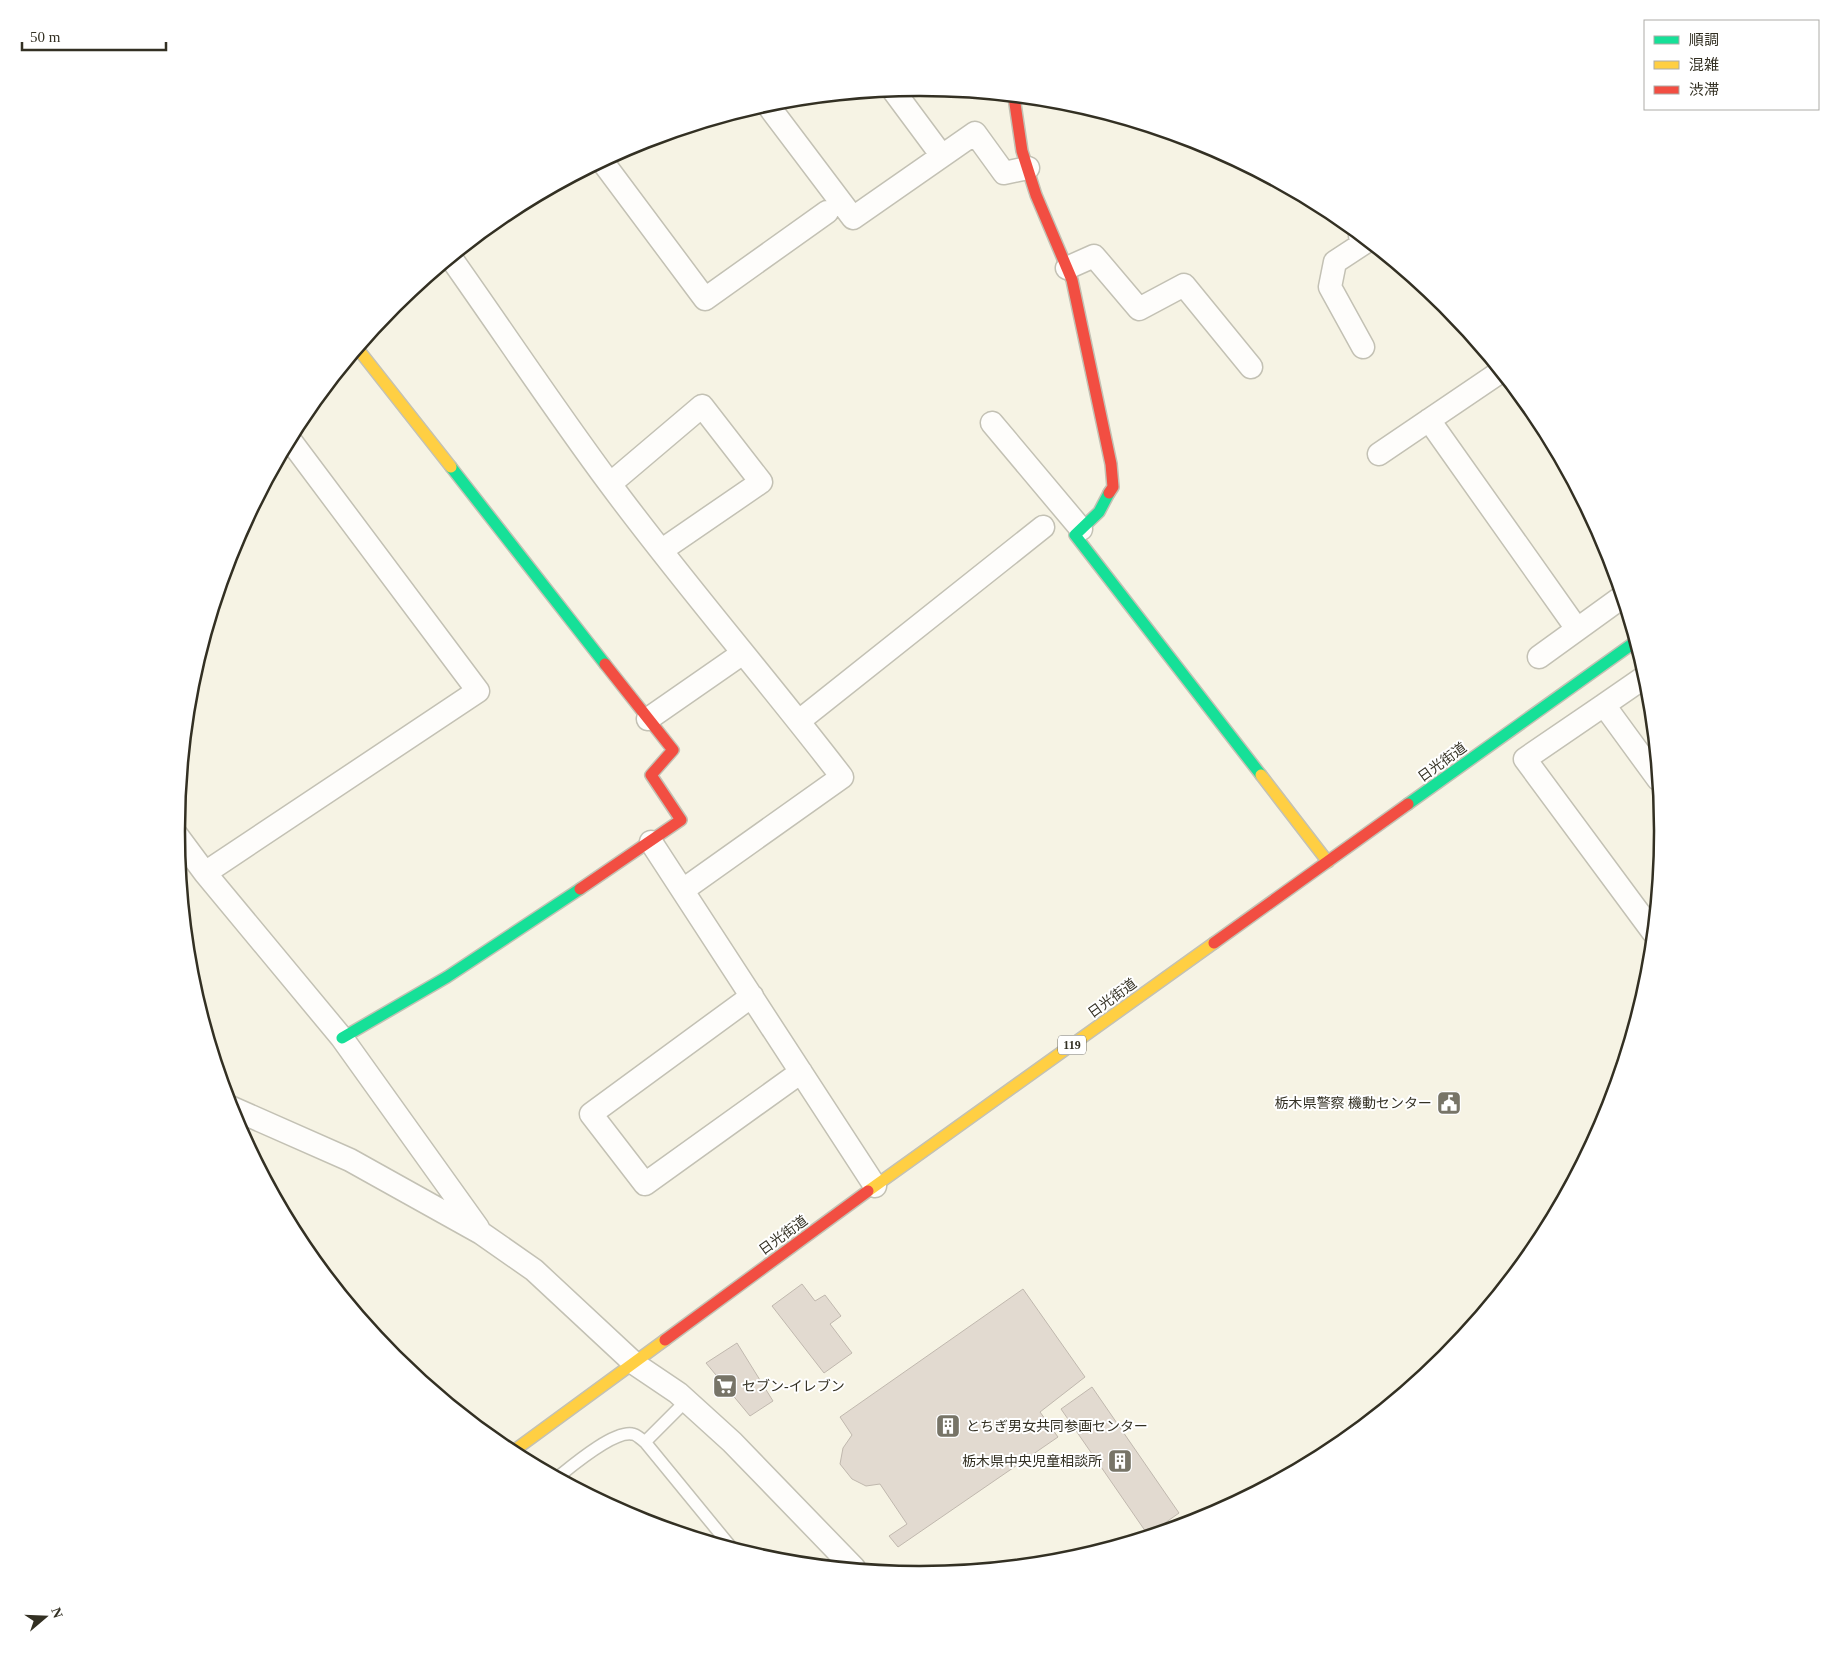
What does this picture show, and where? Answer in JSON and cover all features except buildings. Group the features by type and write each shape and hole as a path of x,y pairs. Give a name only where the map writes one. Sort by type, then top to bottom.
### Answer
{"main road":[{"path":"1015,103 1022,152 1036,195 1072,280 1111,464 1113,487 1099,512 1075,535 1328,862"},
{"path":"342,1038 447,978 681,820 651,775 673,750 362,354"},
{"name":"日光街道","path":"519,1447 875,1186 1630,646"}],"street":[{"path":"898,97 942,156"},
{"path":"772,111 853,218 975,133 1004,173 1028,168"},
{"path":"606,167 704,299 827,212"},
{"path":"1362,244 1335,262 1330,287 1363,347"},
{"path":"1067,268 1094,256 1139,309 1184,285 1251,367"},
{"path":"454,263 610,484 842,777 682,890"},
{"path":"1379,454 1495,375"},
{"path":"610,484 702,406 761,482 662,550"},
{"path":"1429,420 1577,629"},
{"path":"992,423 1081,529"},
{"path":"205,873 478,691 294,446"},
{"path":"799,721 1043,527"},
{"path":"1539,657 1617,600"},
{"path":"648,719 743,653"},
{"path":"1638,681 1525,759 1648,925"},
{"path":"1604,706 1652,770"},
{"path":"651,842 875,1186"},
{"path":"185,847 205,873 342,1038 481,1233"},
{"path":"752,996 591,1114 644,1184 801,1072"},
{"path":"241,1112 350,1160 481,1233 534,1270 634,1364 686,1401 732,1442 848,1562"}],"lane":[{"path":"645,1442 686,1401"},
{"path":"564,1474 610,1439 621,1434 633,1434 645,1442 725,1540"}],"traffic: fast":[{"path":"451,467 605,664"},
{"path":"1109,493 1099,512 1075,535 1261,775"},
{"path":"1408,804 1630,646"},
{"path":"342,1038 447,977 580,889"}],"traffic: slow":[{"path":"362,354 451,467"},
{"path":"1261,775 1328,862"},
{"path":"868,1191 1214,943"},
{"path":"519,1447 665,1340"}],"traffic: jam":[{"path":"1015,103 1022,151 1036,195 1072,280 1111,464 1113,487 1109,493"},
{"path":"580,889 681,820 651,775 673,750 605,664"},
{"path":"1214,943 1408,804"},
{"path":"665,1340 868,1191"}],"place":[{"name":"栃木県警察 機動センター","path":"1449,1103"},
{"name":"セブン-イレブン","path":"725,1386"},
{"name":"とちぎ男女共同参画センター","path":"948,1426"},
{"name":"栃木県中央児童相談所","path":"1120,1461"}]}
